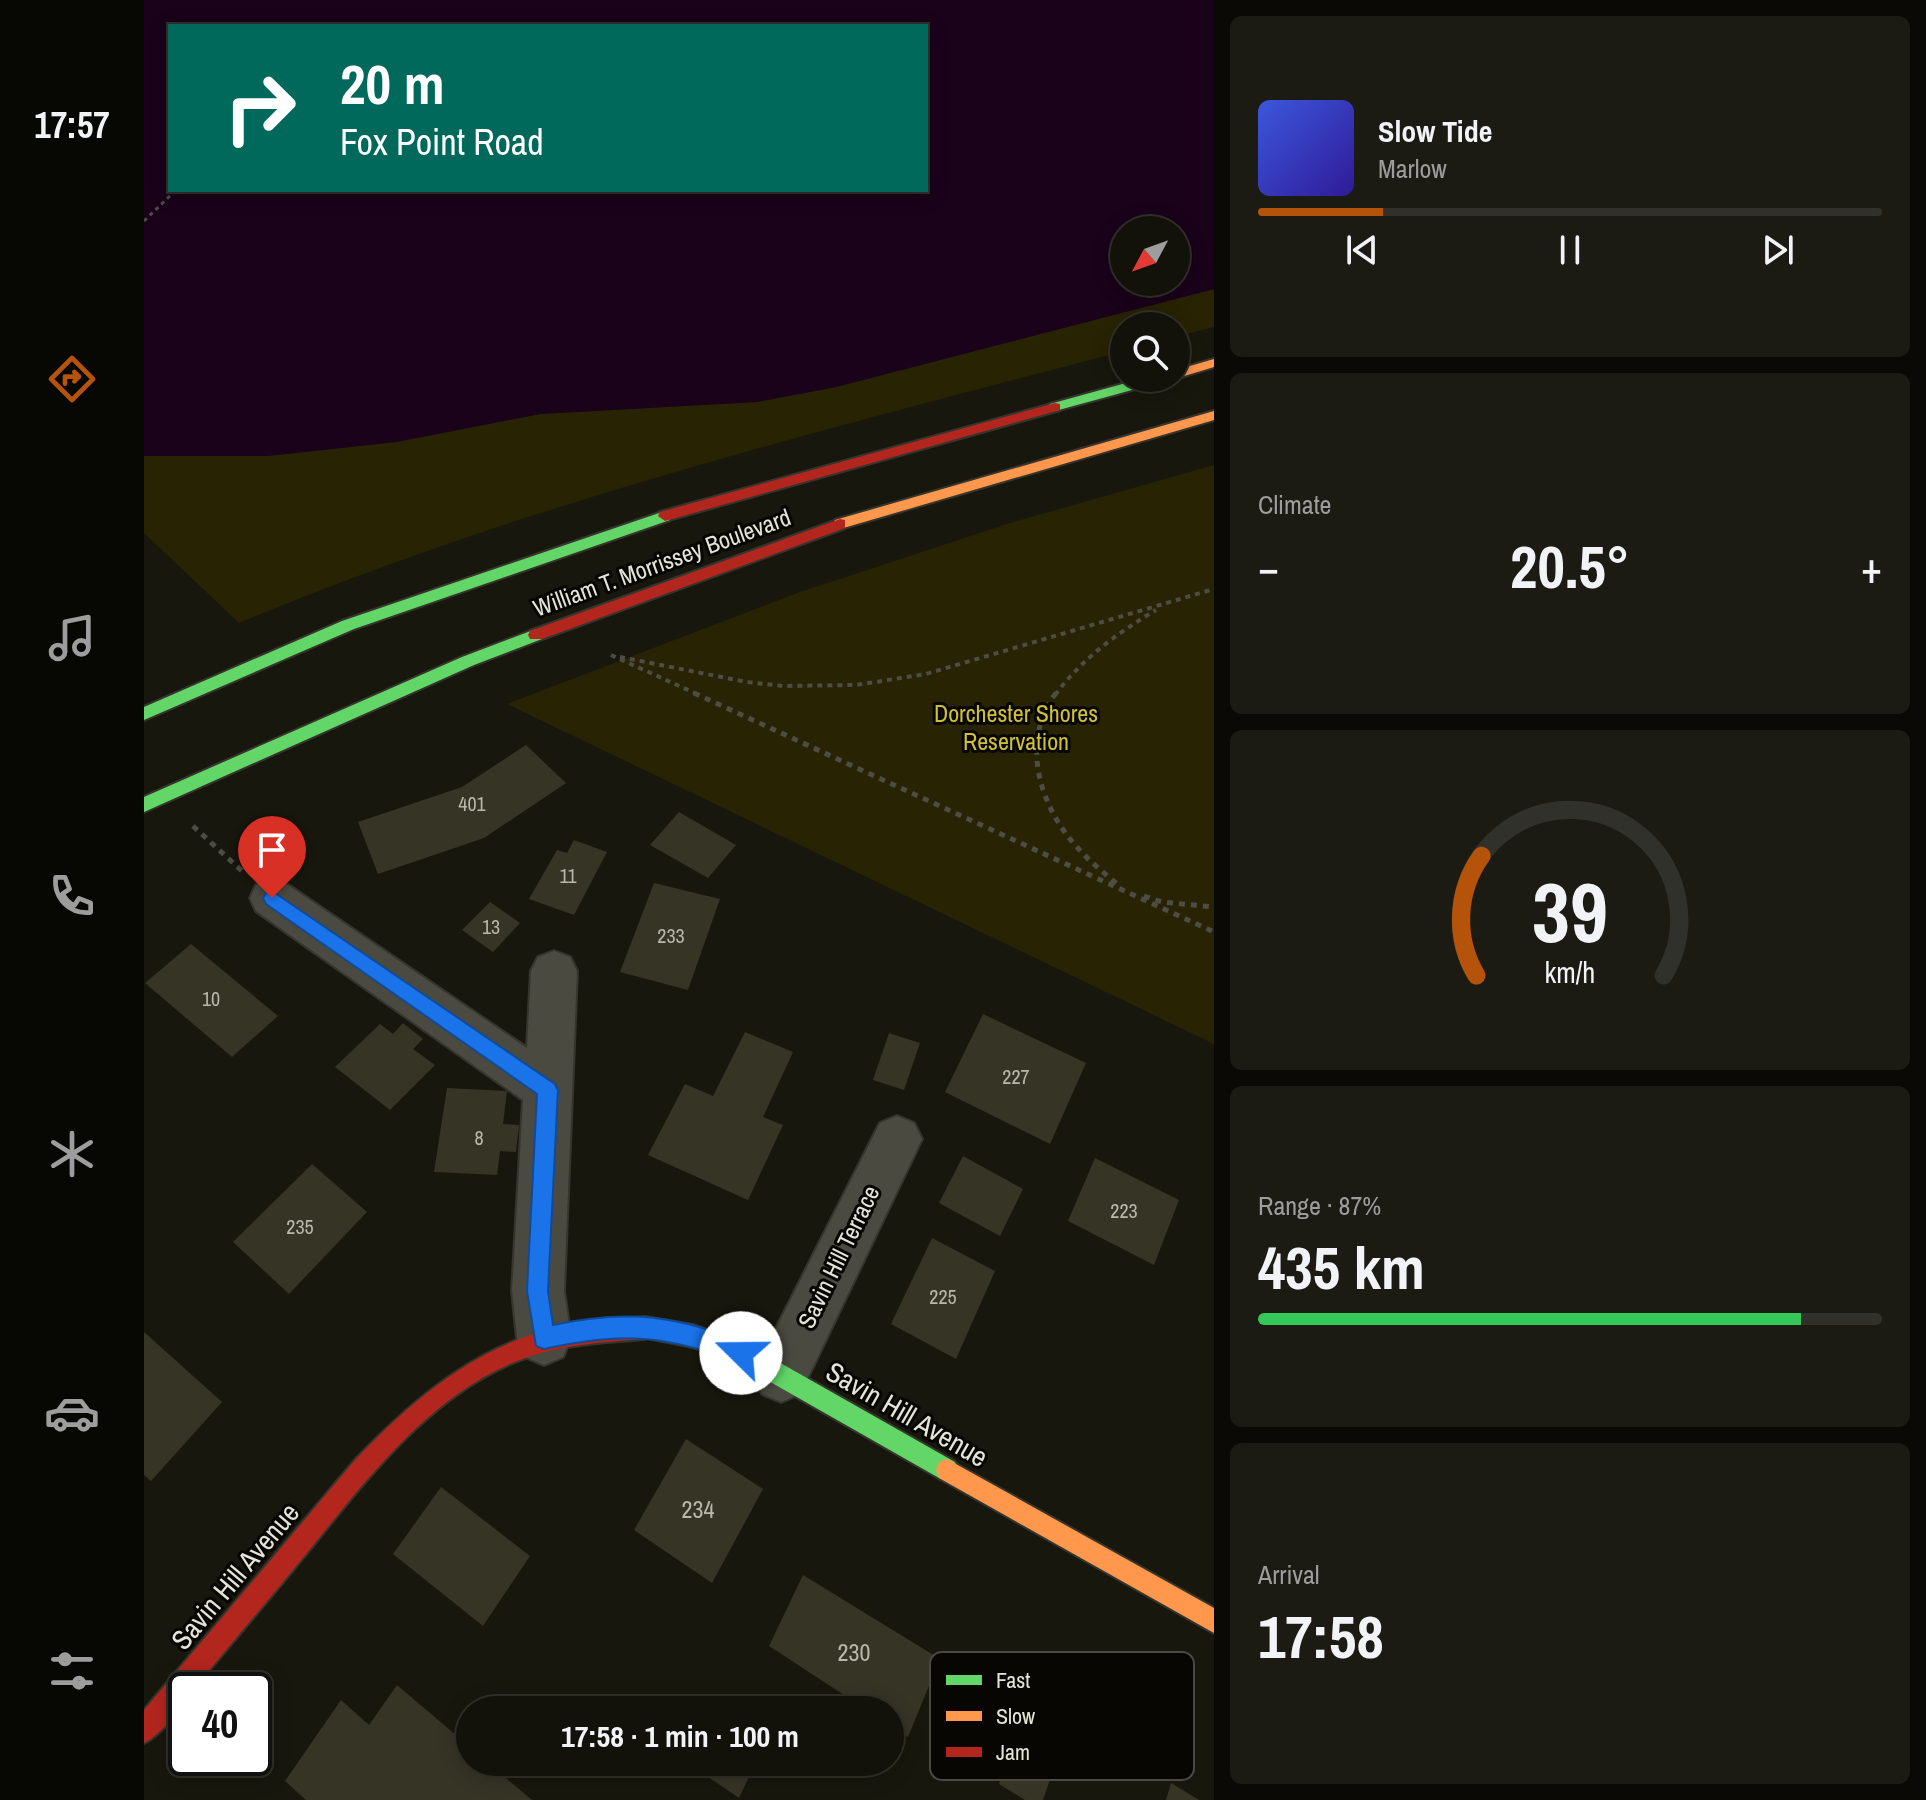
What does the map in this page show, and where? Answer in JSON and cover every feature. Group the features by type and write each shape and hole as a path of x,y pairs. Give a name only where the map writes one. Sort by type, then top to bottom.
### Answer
{"main road":[{"path":"1190,370 1214,363"},
{"name":"William T. Morrissey Boulevard","path":"144,714 348,625 615,531 1110,392"},
{"name":"William T. Morrissey Boulevard","path":"144,805 468,661 614,604 860,517 1214,415"},
{"name":"Savin Hill Avenue","path":"144,1730 394,1433 453,1383 484,1362 544,1338 597,1327 640,1327 684,1332 712,1340 781,1375 1214,1621"}],"street":[{"path":"272,898 548,1090"},
{"path":"544,1338 538,1291 554,971"},
{"name":"Savin Hill Terrace","path":"781,1375 897,1139"}],"path":[{"path":"144,221 174,192"},
{"path":"1214,590 1158,609 1106,638 1074,666 1053,692 1041,717 1036,748 1039,784 1058,825 1092,865 1127,892 1162,902 1214,907"},
{"path":"1182,601 926,674 856,685 783,686 747,682 611,655 1214,932"},
{"path":"191,825 272,898"}],"green space":[{"path":"1214,289 1214,327 1190,333 1190,312 1125,312 1190,296"},
{"path":"1110,316 1110,355 788,440 566,505 347,580 239,623 144,533 144,456 267,456 396,442 540,414 756,402 836,387"},
{"name":"Dorchester Shores Reservation","path":"1214,465 1214,1044 507,704 800,592 1010,523"}],"shaded area":[{"path":"144,0 1214,0 1214,289 1190,295 1190,216 1110,216 1110,296 1187,296 1125,312 1110,312 1110,316 836,387 756,402 540,414 396,442 267,456 144,456"}],"building":[{"path":"526,745 566,783 484,838 378,874 358,822 462,787"},
{"path":"679,812 736,845 708,878 650,845"},
{"path":"574,840 607,852 574,915 529,899 557,850 567,853"},
{"path":"654,883 720,899 688,990 620,972"},
{"path":"490,902 520,923 493,952 462,930"},
{"path":"191,944 278,1016 232,1057 145,983"},
{"path":"983,1014 1086,1063 1050,1144 945,1092"},
{"path":"403,1023 423,1039 413,1049 435,1065 390,1110 335,1067 380,1024 393,1034"},
{"path":"745,1032 793,1052 763,1117 783,1125 748,1200 648,1155 685,1084 713,1096"},
{"path":"889,1033 920,1043 904,1090 873,1080"},
{"path":"447,1088 507,1091 503,1124 519,1125 516,1152 500,1151 497,1175 434,1172"},
{"path":"963,1156 1023,1189 1000,1236 939,1203"},
{"path":"1095,1158 1179,1200 1154,1265 1068,1221"},
{"path":"312,1164 367,1212 289,1294 233,1242"},
{"path":"932,1238 995,1271 956,1359 891,1324"},
{"path":"144,1332 222,1402 151,1481 144,1475"},
{"path":"686,1439 763,1489 712,1583 634,1530"},
{"path":"441,1487 530,1556 483,1626 393,1554"},
{"path":"803,1575 930,1653 930,1683 908,1737 904,1734 904,1696 846,1696 769,1646"},
{"path":"397,1685 456,1735 456,1776 504,1776 532,1800 306,1800 285,1781 341,1700 369,1725"},
{"path":"707,1776 749,1776 739,1798"},
{"path":"1000,1780 1050,1780 1043,1800 1025,1800 999,1784"},
{"path":"1171,1783 1199,1800 1166,1800"}],"traffic: fast":[{"path":"1055,407 1110,392"},
{"path":"144,714 348,625 665,516"},
{"path":"144,805 468,661 536,635"},
{"path":"645,1328 693,1336 741,1353 947,1470"}],"traffic: slow":[{"path":"1190,370 1214,363"},
{"path":"840,524 1214,415"},
{"path":"947,1470 1214,1621"}],"traffic: jam":[{"path":"665,516 1055,407"},
{"path":"536,635 840,524"},
{"path":"144,1730 363,1468 400,1429 439,1395 481,1367 529,1346 583,1333 645,1328"}],"route":[{"path":"272,898 548,1090 538,1291 544,1338 597,1327 655,1328 712,1340 741,1353"}]}
